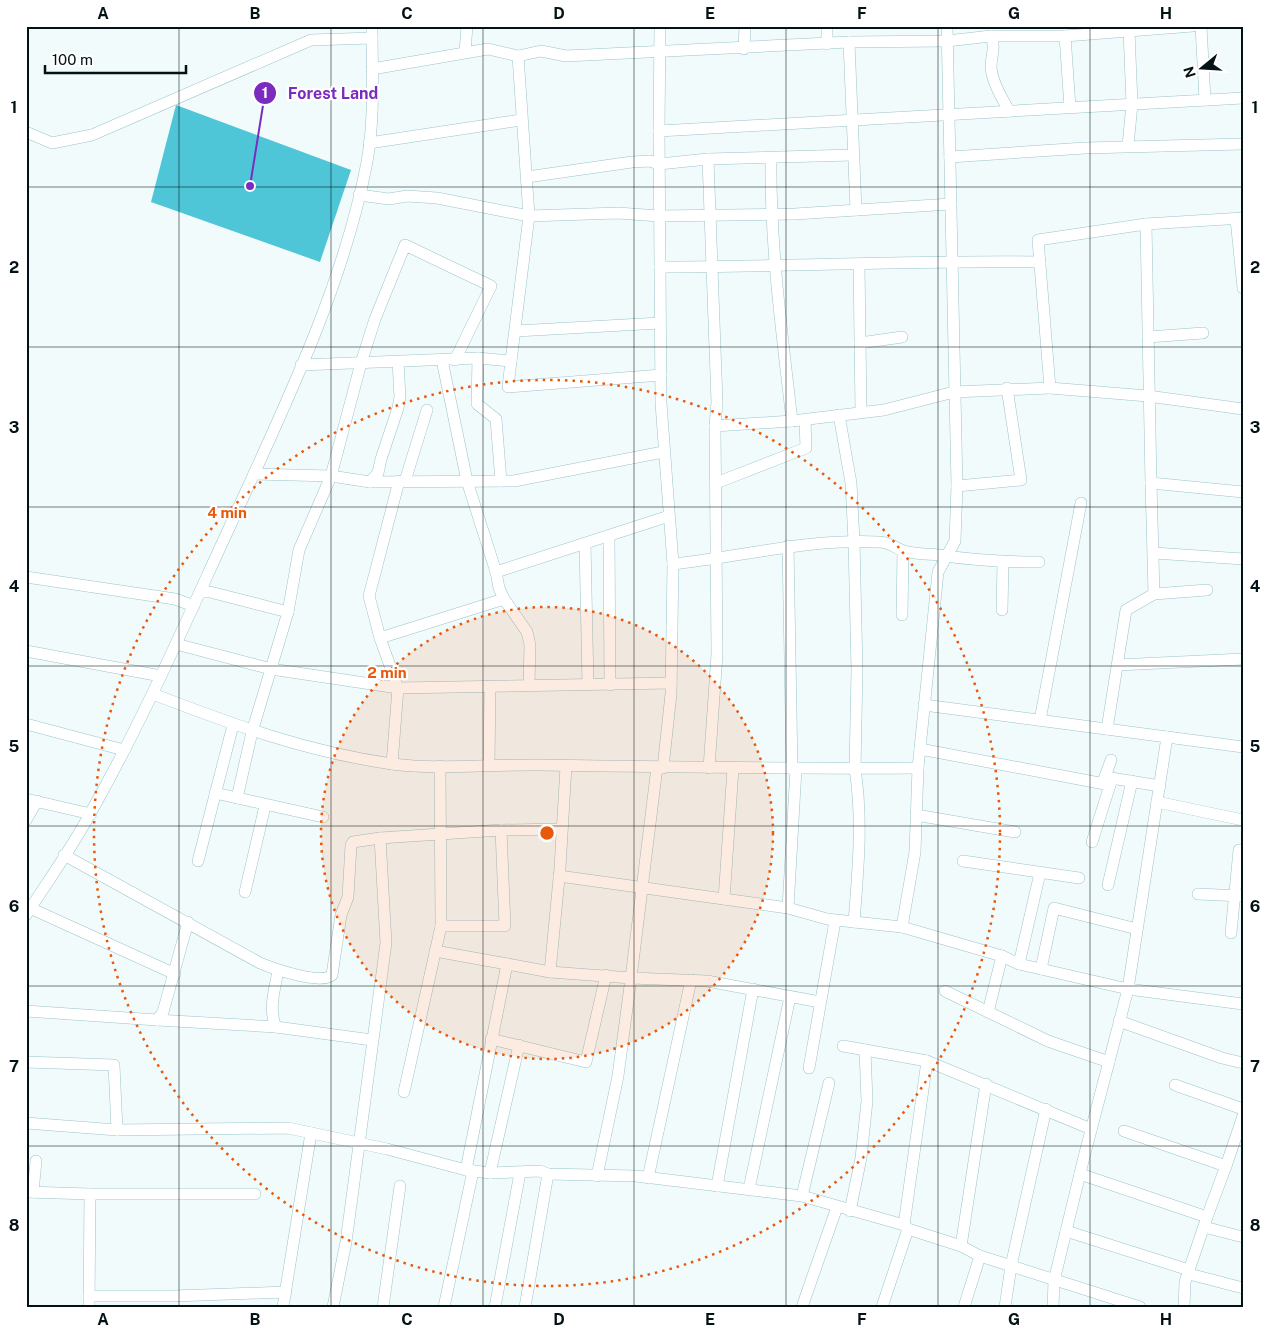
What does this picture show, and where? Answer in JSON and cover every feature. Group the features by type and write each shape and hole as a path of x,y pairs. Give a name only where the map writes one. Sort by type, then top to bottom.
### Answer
{"street":[{"path":"465,52 467,26"},
{"path":"597,1176 618,1076 671,682 673,564 663,452 660,323 658,131 660,26"},
{"path":"744,49 745,26"},
{"path":"827,26 827,44"},
{"path":"902,927 915,852 918,768 938,572 945,556 955,541 957,486 947,26"},
{"path":"372,69 488,49 518,56 541,51 566,56 659,50 744,49 849,42 947,41 1034,31 1065,36 1092,30 1129,31 1193,26"},
{"path":"1202,26 1205,100"},
{"path":"1128,146 1132,104 1129,31"},
{"path":"26,132 52,143 92,135 311,40 372,32 373,107 360,195 354,222 301,366 254,474 153,694 91,814 28,911 174,974"},
{"path":"991,36 995,45 992,67 1002,98 1009,111"},
{"path":"1065,36 1070,107"},
{"path":"849,42 856,210"},
{"path":"518,56 529,216 508,387 661,375"},
{"path":"658,131 1243,98"},
{"path":"369,143 521,120"},
{"path":"950,156 1128,146 1243,144"},
{"path":"527,177 632,162 650,161 659,164 708,159 854,155"},
{"path":"771,158 770,214 792,421"},
{"path":"708,159 717,402 715,426 718,654 709,768"},
{"path":"360,195 389,199 407,196 437,198 529,216 618,213 660,216 770,214 950,204"},
{"path":"1050,388 1038,240 1146,224 1239,218 1243,288"},
{"path":"1146,224 1148,396 1154,594"},
{"path":"237,798 252,732 288,612 299,550 331,476 361,363 376,318 405,245 491,286 454,360"},
{"path":"660,267 774,264 859,265 952,260 1040,262"},
{"path":"859,265 861,412"},
{"path":"516,331 660,323"},
{"path":"1148,337 1203,333"},
{"path":"860,343 902,337"},
{"path":"301,366 478,358 511,361"},
{"path":"478,358 477,404 496,420 501,481"},
{"path":"442,360 467,481 504,599 527,632 530,645 529,684"},
{"path":"370,482 378,473 398,408 400,397 398,362"},
{"path":"715,426 805,420 884,410 954,392 1007,388 1050,388 1148,396 1243,409"},
{"path":"957,486 1021,480 1007,388"},
{"path":"392,764 398,688 380,638 369,596 402,481 427,410"},
{"path":"839,415 851,483 854,541 857,670 855,769 859,793 860,844 854,922"},
{"path":"716,483 806,448 805,420"},
{"path":"254,474 331,476 370,482 514,481 663,452"},
{"path":"1151,483 1243,492"},
{"path":"1040,720 1081,503"},
{"path":"496,572 670,516"},
{"path":"609,536 610,685"},
{"path":"673,564 716,560 788,546 854,541 882,542 893,544 903,551 945,556 1003,562 1040,562"},
{"path":"585,544 588,685"},
{"path":"788,546 794,769 788,908"},
{"path":"902,615 903,551"},
{"path":"1154,553 1243,559"},
{"path":"1002,610 1003,562"},
{"path":"26,577 175,600 194,606"},
{"path":"1107,729 1126,610 1154,594 1207,590"},
{"path":"200,592 210,592 288,612"},
{"path":"380,638 504,599"},
{"path":"176,644 271,669 398,688 529,684 610,685 671,682"},
{"path":"26,651 161,676"},
{"path":"1117,665 1243,659"},
{"path":"489,765 490,686"},
{"path":"153,694 252,732 392,764 733,769 918,768"},
{"path":"924,705 1243,747"},
{"path":"26,724 124,750"},
{"path":"198,861 233,725"},
{"path":"1053,1307 1054,1281 1128,989 1167,737"},
{"path":"920,749 1108,781 1132,781 1160,786"},
{"path":"1092,842 1108,781 1111,760"},
{"path":"404,1092 441,926 440,766"},
{"path":"550,972 559,876 566,766"},
{"path":"724,899 733,769"},
{"path":"1108,885 1132,781"},
{"path":"214,793 265,806 323,817"},
{"path":"26,820 32,800 91,814"},
{"path":"1157,802 1243,820"},
{"path":"244,892 265,806"},
{"path":"916,815 1015,832"},
{"path":"64,856 188,922 245,955 278,971 329,978 332,975 341,915 348,897 351,845 356,841 501,830 562,829"},
{"path":"441,926 505,926 501,830"},
{"path":"333,1307 346,1242 386,943 380,838"},
{"path":"1231,933 1239,896 1239,850"},
{"path":"963,861 1079,878"},
{"path":"1019,964 1040,873"},
{"path":"559,876 788,908 835,920 902,927 1002,956 1019,964 1128,989 1243,1004"},
{"path":"1198,894 1239,896"},
{"path":"1041,969 1054,908 1137,930"},
{"path":"810,1068 835,920"},
{"path":"156,1020 163,1012 188,922"},
{"path":"435,951 550,972 691,980 753,989 820,1002"},
{"path":"988,1012 1002,956"},
{"path":"444,1307 470,1170 491,1039 507,964"},
{"path":"276,1026 273,1019 273,1009 278,971"},
{"path":"491,1039 586,1062 606,975"},
{"path":"648,1178 691,980"},
{"path":"717,1186 753,989"},
{"path":"945,992 1048,1041 1109,1062"},
{"path":"749,1190 790,997"},
{"path":"26,1011 276,1026 372,1040"},
{"path":"1119,1021 1222,1058 1243,1063"},
{"path":"490,1173 519,1046"},
{"path":"843,1046 927,1061 1091,1129"},
{"path":"850,1211 862,1149 867,1101 865,1050"},
{"path":"882,1307 906,1227 927,1061"},
{"path":"26,1062 114,1065 117,1130"},
{"path":"802,1196 829,1083"},
{"path":"961,1246 986,1084"},
{"path":"1175,1085 1243,1109"},
{"path":"1005,1307 1010,1266 1046,1109"},
{"path":"1184,1307 1185,1282 1243,1116"},
{"path":"26,1123 117,1130 288,1128 490,1173 540,1171 548,1174 648,1178 802,1196 906,1227 961,1246 980,1256 1140,1307"},
{"path":"1124,1131 1226,1166"},
{"path":"283,1307 311,1133"},
{"path":"36,1161 30,1192 255,1194"},
{"path":"495,1307 520,1173"},
{"path":"525,1307 548,1174"},
{"path":"1080,1174 1243,1237"},
{"path":"383,1307 400,1186"},
{"path":"90,1194 89,1301 286,1292"},
{"path":"802,1307 836,1206"},
{"path":"1066,1231 1243,1288"},
{"path":"964,1307 980,1256"}],"shaded area":[{"path":"176,105 351,170 320,262 151,202"}],"place":[{"name":"Forest Land","path":"250,186"}]}
